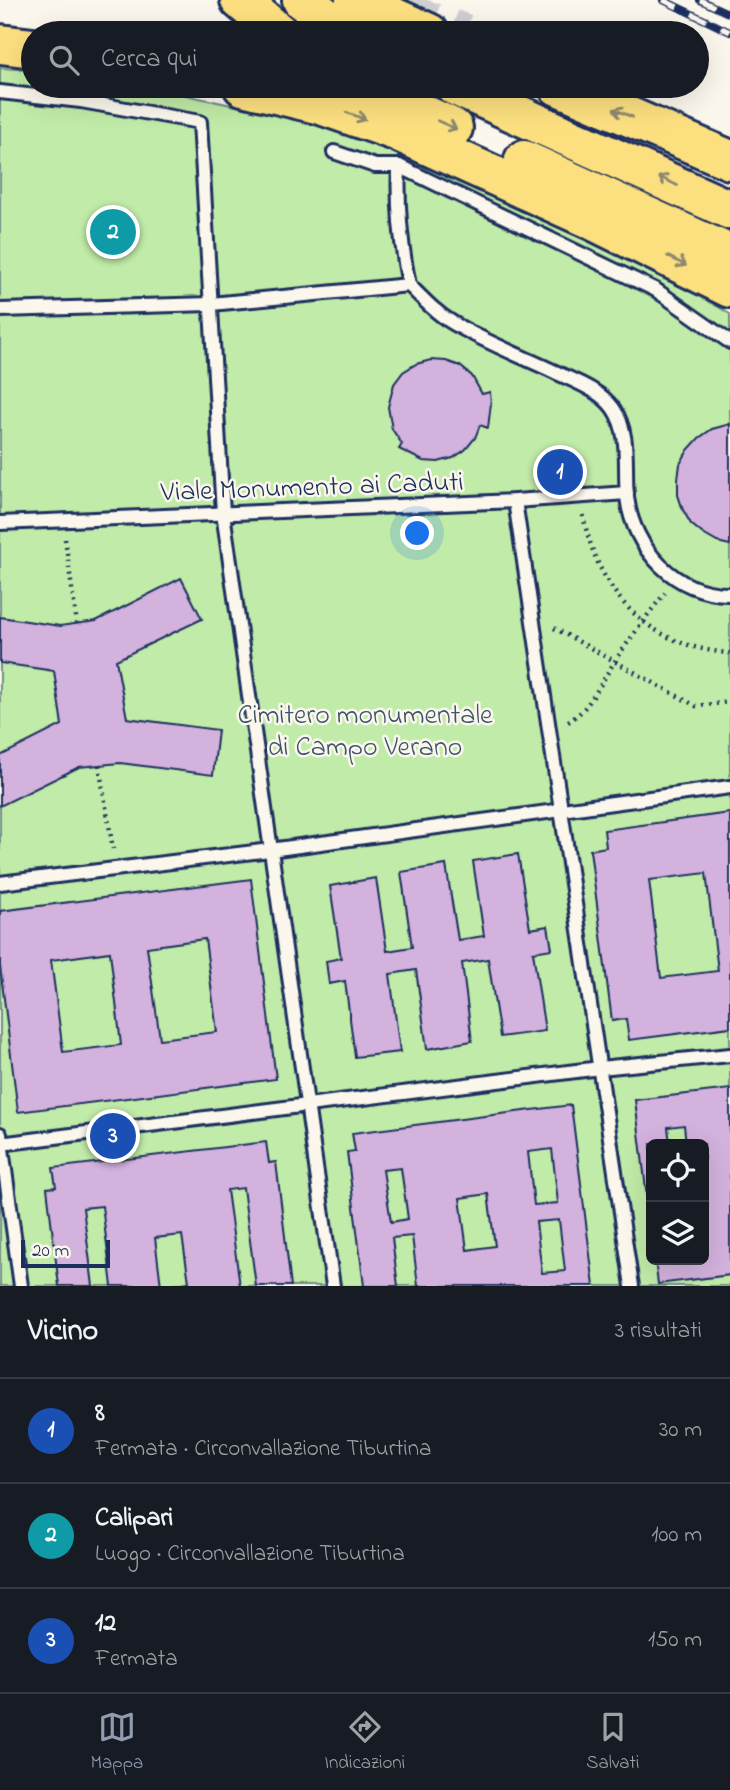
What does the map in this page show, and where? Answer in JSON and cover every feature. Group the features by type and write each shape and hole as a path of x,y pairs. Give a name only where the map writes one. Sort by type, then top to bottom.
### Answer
{"highway":[{"path":"240,0 265,21"},
{"path":"302,0 331,21"},
{"path":"355,0 402,21"},
{"path":"0,44 21,47"},
{"path":"295,98 321,104 396,131 594,221 730,288"},
{"path":"389,98 730,254"},
{"path":"482,98 730,210"},
{"path":"586,98 730,160"}],"lane":[{"path":"0,92 21,94"},
{"path":"54,98 200,122 223,513 333,1286"},
{"path":"334,152 375,166 399,166 656,290 730,342"},
{"path":"399,166 397,198 402,251 409,285 432,308 453,323 590,388 611,405 621,421 625,439 627,493 633,524 642,542 654,560 676,578 704,590 730,594"},
{"path":"0,310 211,304 409,285"},
{"name":"Viale Monumento ai Caduti","path":"0,523 515,501 627,493"},
{"path":"515,501 632,1286"},
{"path":"0,883 270,850 730,787"},
{"path":"21,1286 1,1141 600,1068 730,1055"}],"path":[{"path":"580,496 593,555 623,603 656,631 690,646 730,653"},
{"path":"63,520 77,624"},
{"path":"567,722 576,716 591,698 614,661 676,578"},
{"path":"532,616 696,706 730,702"},
{"path":"99,765 116,868"}],"green space":[{"name":"Cimitero monumentale di Campo Verano","path":"0,68 21,69 21,98 199,98 323,125 401,149 669,278 730,314 730,1286 0,1286"}],"building":[{"path":"106,225 120,226 119,239 106,239"},
{"path":"431,360 460,366 472,376 482,394 490,392 491,403 488,428 480,425 475,438 465,450 453,458 438,462 423,461 399,449 402,444 392,429 388,407 394,384 403,372 416,364"},
{"path":"730,424 730,545 717,542 691,524 678,495 678,479 680,464 699,438 712,429"},
{"path":"181,578 202,619 116,660 127,718 218,730 213,775 120,763 79,767 0,806 0,756 62,725 54,671 0,663 0,617 60,626 96,621"},
{"path":"730,813 730,1027 629,1040 626,1019 612,1021 590,850 606,847 604,830","holes":["706,873 718,971 661,978 649,880"]},
{"path":"518,854 530,929 548,926 552,949 533,952 545,1031 500,1037 488,959 462,963 472,1041 427,1049 416,970 390,974 400,1052 355,1057 345,981 329,984 326,961 341,958 330,886 376,878 387,951 412,947 401,872 446,865 458,940 484,936 473,861"},
{"path":"251,879 276,1079 18,1112 0,966 0,911","holes":["205,939 217,1032 160,1039 147,947","110,952 121,1045 63,1052 51,960"]},
{"path":"730,1089 730,1275 658,1284 656,1265 709,1265 709,1139 685,1139 684,1125 668,1127 669,1139 646,1139 646,1189 635,1100"},
{"path":"571,1105 594,1286 418,1286 412,1236 392,1238 398,1286 364,1286 347,1152 355,1151 352,1133","holes":["552,1149 558,1203 534,1205 528,1152","401,1168 408,1219 391,1222 383,1170","488,1194 495,1246 467,1250 460,1198","559,1220 565,1271 542,1273 536,1222"]},
{"path":"266,1142 269,1163 276,1162 291,1286 256,1286 243,1188 227,1190 240,1286 162,1286 189,1282 182,1235 155,1238 161,1286 112,1286 102,1206 83,1208 93,1286 59,1286 47,1188 56,1187 53,1168"}],"tunnel":[{"path":"398,10 430,21"}],"railway":[{"path":"663,0 707,21"},
{"path":"700,0 730,14"},
{"path":"709,22 730,32"}],"place":[{"name":"Calipari","path":"113,232"},
{"name":"8","path":"560,472"},
{"name":"12","path":"113,1136"}]}
